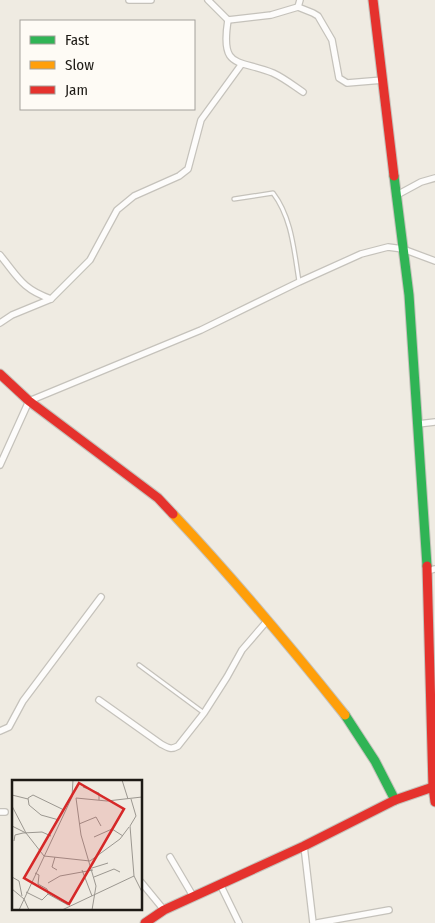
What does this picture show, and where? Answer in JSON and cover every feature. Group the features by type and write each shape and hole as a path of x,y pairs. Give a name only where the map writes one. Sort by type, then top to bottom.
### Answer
{"street":[{"path":"129,0 151,0"},
{"path":"208,0 228,20"},
{"path":"298,7 300,0"},
{"path":"373,0 409,295 431,570 433,787 435,802"},
{"path":"228,20 271,15 298,7 316,14 330,35 334,44 339,78 342,81 347,83 383,80"},
{"path":"228,20 225,38 226,48 231,57 242,64 272,73 303,92"},
{"path":"0,322 51,299 90,260 117,210 134,196 179,176 188,169 201,120 242,64"},
{"path":"397,194 420,182 435,178"},
{"path":"0,465 29,401 201,330 361,254 388,247 403,249 435,261"},
{"path":"0,255 26,288 51,299"},
{"path":"0,374 29,401 158,498 206,549 302,661 350,722 396,800"},
{"path":"418,424 435,422"},
{"path":"0,731 9,727 24,701 101,597"},
{"path":"99,700 169,749 178,746 204,713 228,677 242,650 268,621"},
{"path":"145,923 164,910 304,846 396,800 433,787"},
{"path":"304,846 315,923 389,910"},
{"path":"170,856 193,896"},
{"path":"142,883 164,910"},
{"path":"220,884 239,923"}],"lane":[{"path":"234,199 273,193 279,201 290,231 299,282"},
{"path":"139,665 204,713"}],"traffic: fast":[{"path":"394,176 409,295 427,566"},
{"path":"345,715 375,761 395,800"}],"traffic: slow":[{"path":"173,514 261,613 345,715"}],"traffic: jam":[{"path":"373,0 394,176"},
{"path":"0,374 29,401 158,498 173,514"},
{"path":"427,566 435,802"},
{"path":"145,923 164,910 304,846 395,800 433,787"}]}
